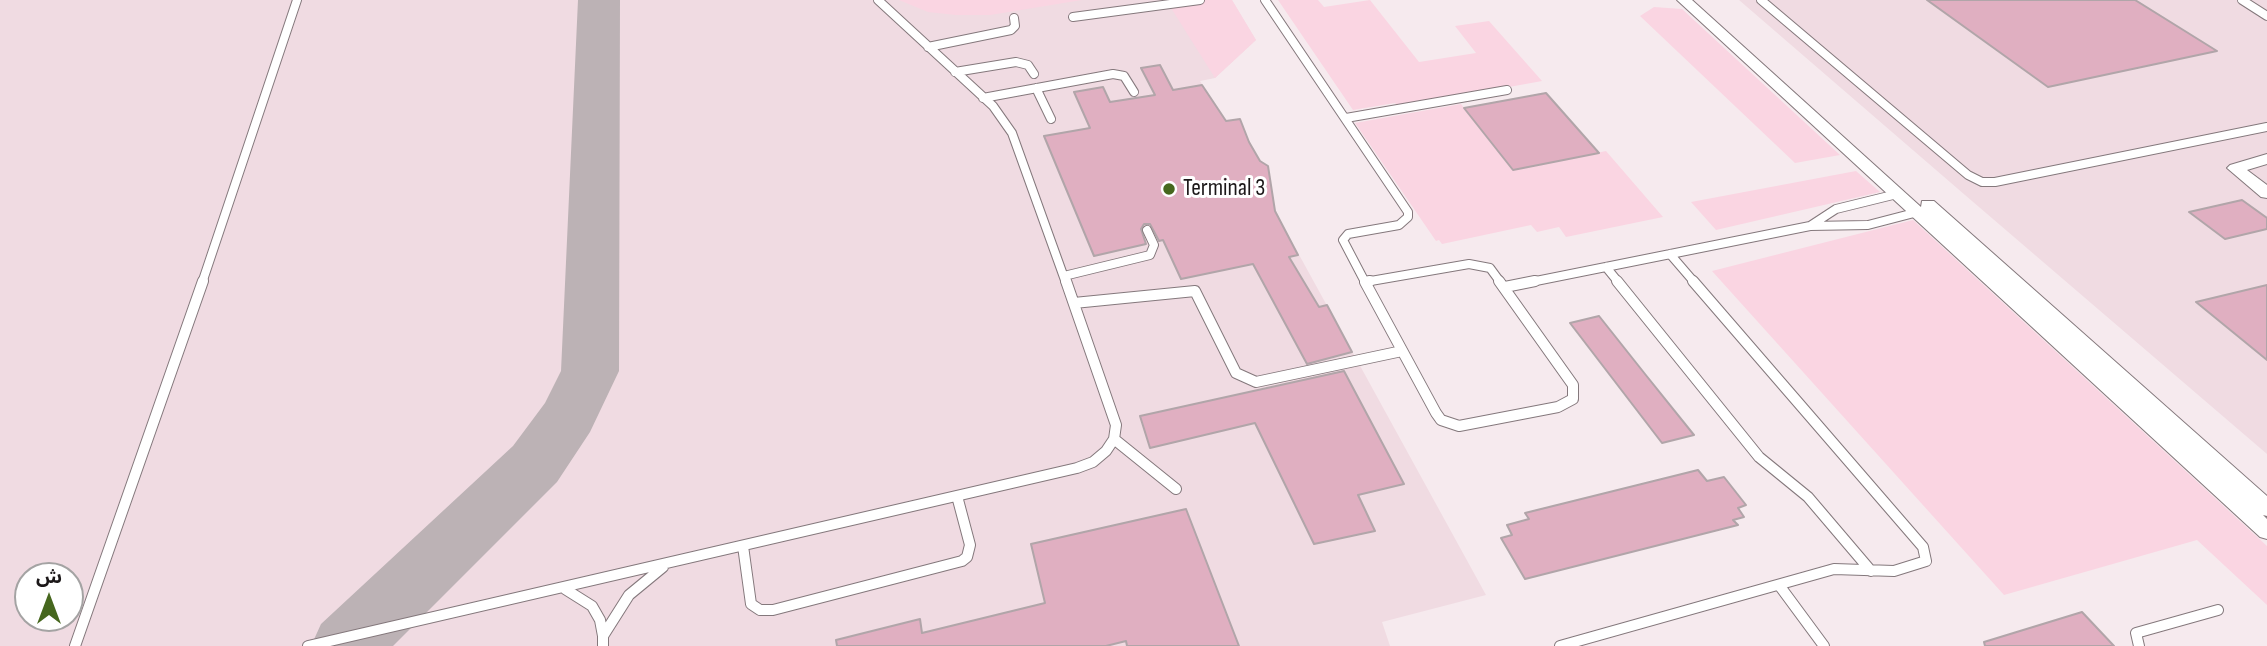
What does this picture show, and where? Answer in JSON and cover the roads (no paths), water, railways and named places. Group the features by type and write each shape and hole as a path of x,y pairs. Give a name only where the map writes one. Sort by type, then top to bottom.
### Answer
{"street":[{"path":"1684,0 1905,192"},
{"path":"1698,0 2267,531"},
{"path":"2267,159 2235,168 2267,193"},
{"path":"1926,211 2267,508"}],"lane":[{"path":"75,646 171,376 297,0"},
{"path":"308,646 564,589 1077,468 1093,462 1106,452 1114,439 1116,425 1113,412 1012,133 1000,115 983,98 878,0"},
{"path":"1073,17 1200,0"},
{"path":"1265,0 1408,212 1408,217 1399,225 1352,233 1345,237 1343,244 1436,413 1450,424 1468,425 1567,404 1573,399 1573,385 1490,268 1476,264 1364,282"},
{"path":"1760,0 1968,176 1982,182 1995,182 2267,127"},
{"path":"2242,0 2267,16"},
{"path":"928,47 1011,30 1015,26 1014,18"},
{"path":"955,72 1016,62 1028,65 1034,74"},
{"path":"983,98 1117,74 1126,78 1134,92"},
{"path":"1035,88 1052,120"},
{"path":"1346,118 1507,90"},
{"path":"1810,226 1836,209 1905,192"},
{"path":"1504,287 1810,226 1860,226 1926,211"},
{"path":"1064,276 1150,256 1154,245 1147,230"},
{"path":"1560,646 1841,568 1894,572 1926,561 1926,552 1670,254"},
{"path":"1606,267 1759,457 1808,497 1871,571"},
{"path":"1074,303 1195,291 1236,373 1256,382 1402,351"},
{"path":"1114,439 1176,489"},
{"path":"743,546 751,604 760,610 774,610 962,561 970,551 970,545 957,496"},
{"path":"603,641 614,615 629,595 669,563"},
{"path":"1779,585 1824,646"},
{"path":"564,589 580,596 592,606 600,620 603,641"},
{"path":"2139,646 2136,633 2218,610"}],"place":[{"name":"Terminal 3","path":"1169,189"}]}
